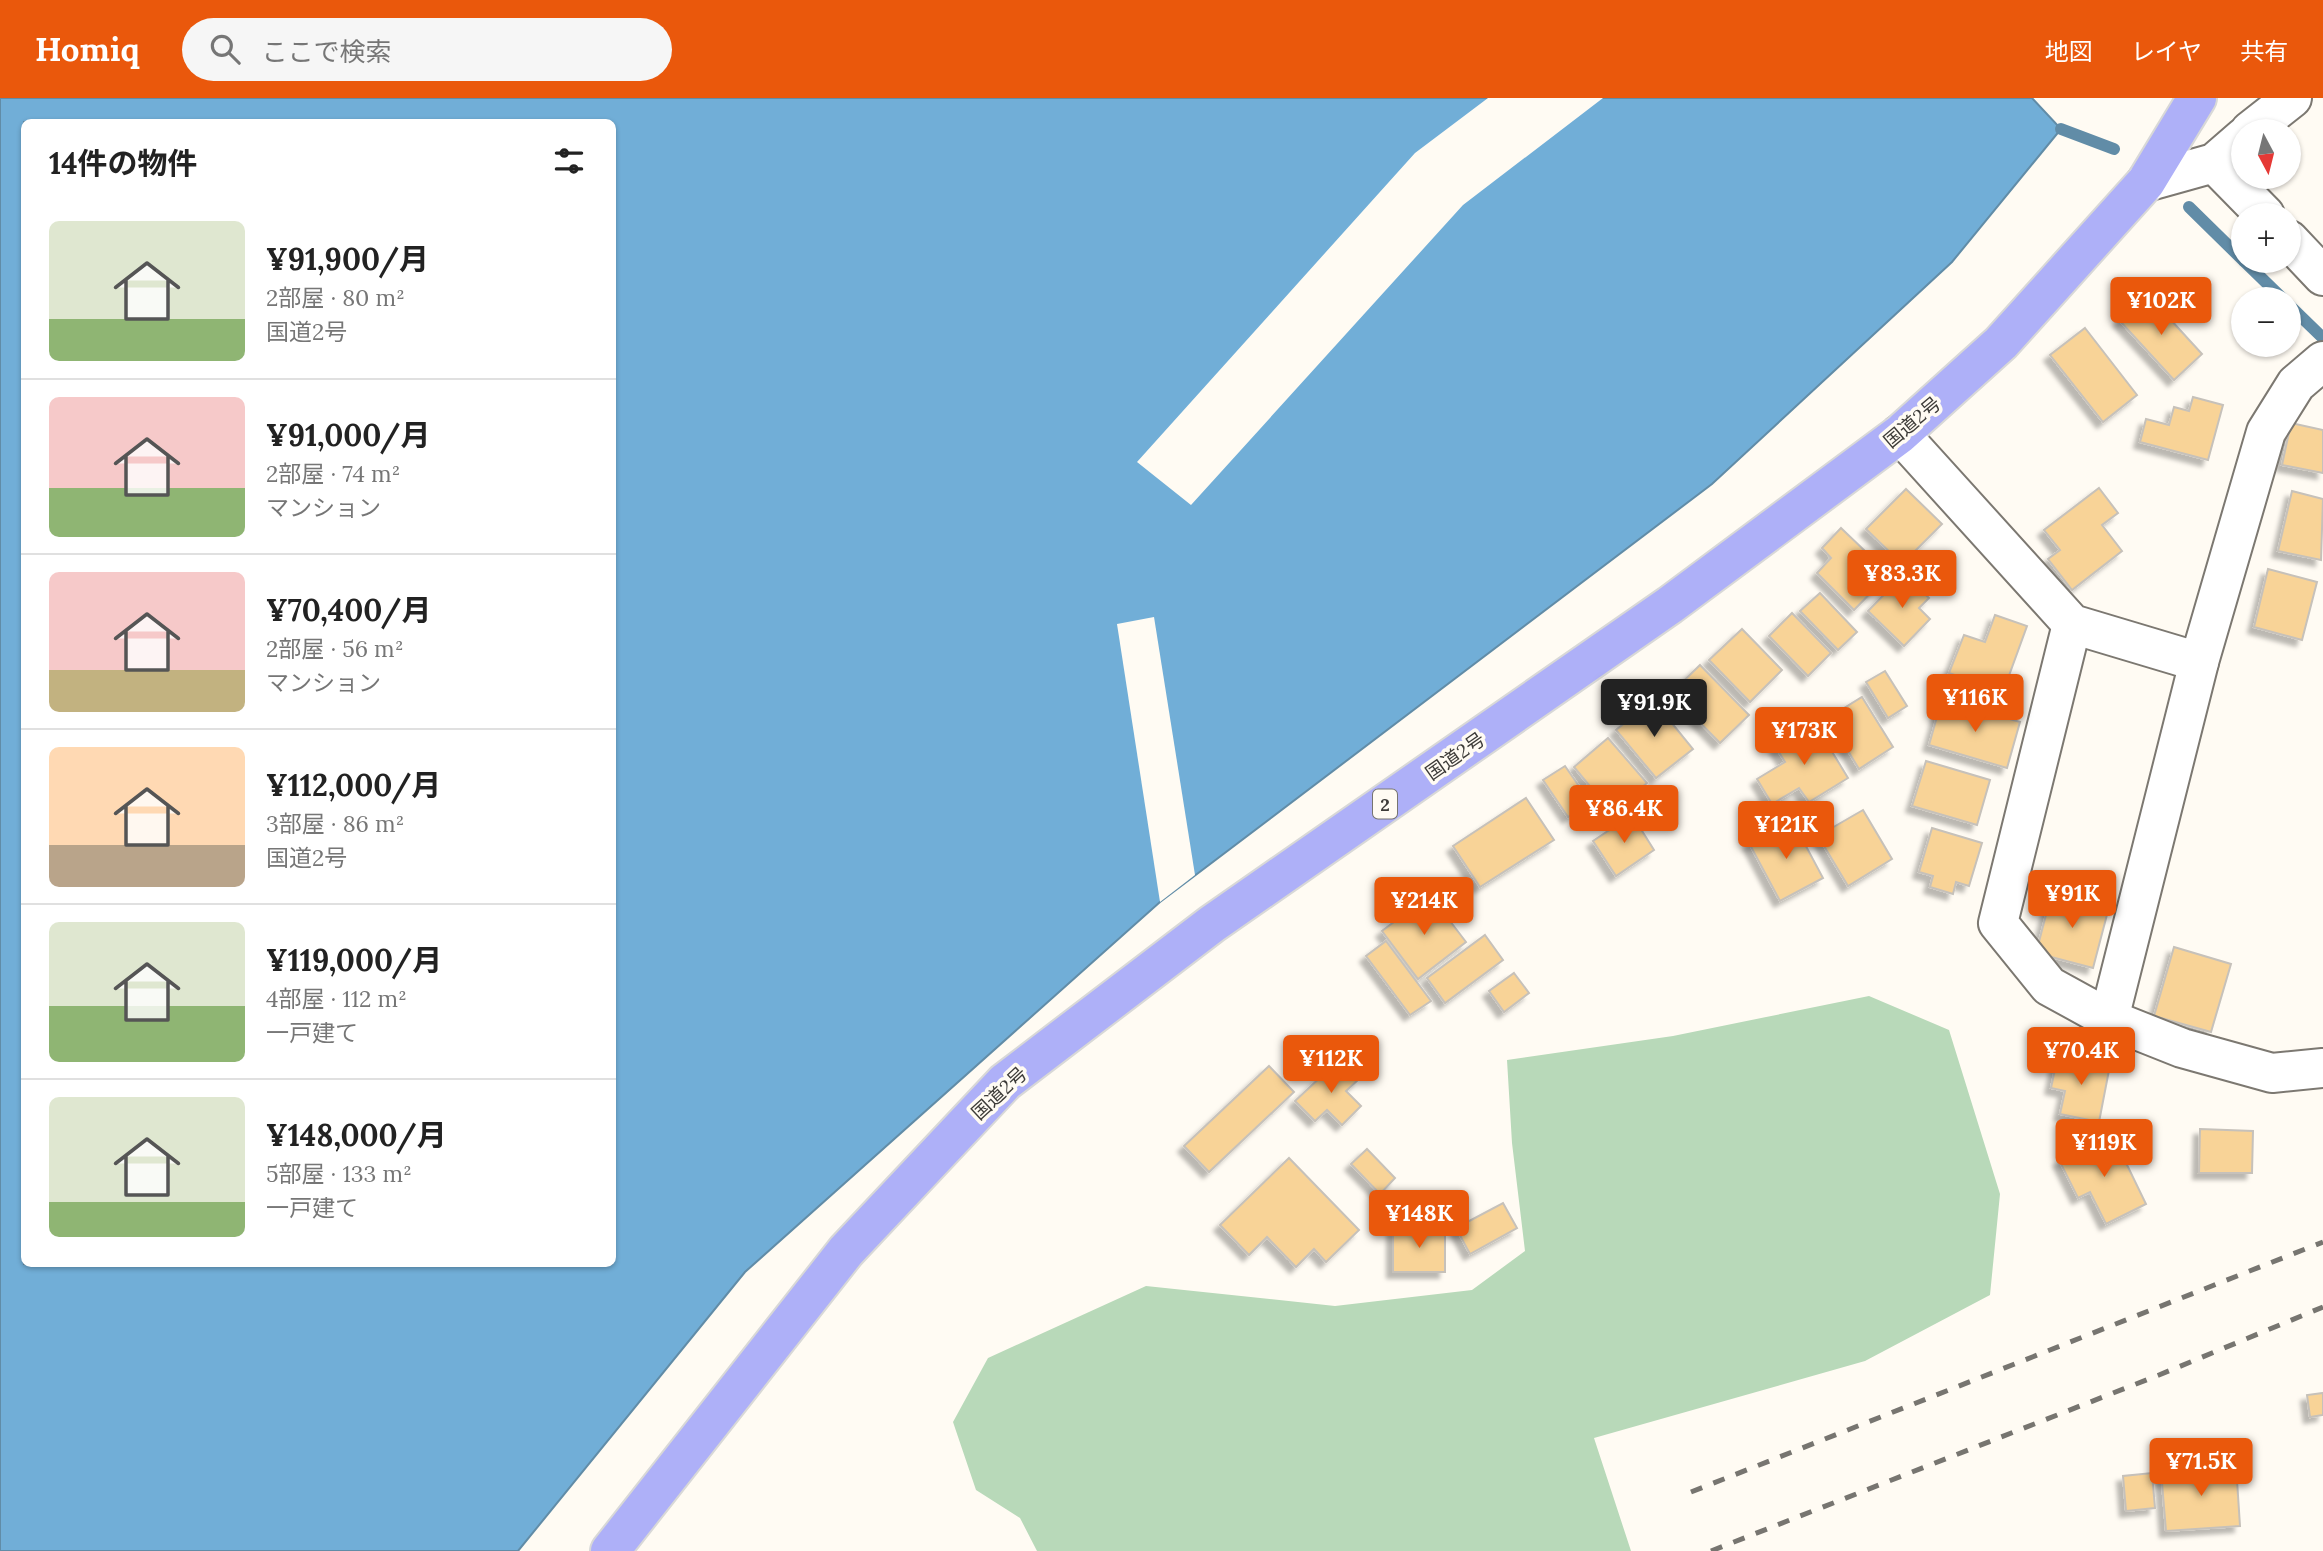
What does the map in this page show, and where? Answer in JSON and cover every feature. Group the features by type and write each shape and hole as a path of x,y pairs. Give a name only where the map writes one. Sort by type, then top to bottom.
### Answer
{"highway":[{"name":"国道2号","path":"610,1551 846,1251 1005,1082 1212,924 1670,605 1900,434 2001,343 2146,182 2197,98"}],"street":[{"path":"2265,119 2292,98"},
{"path":"2146,182 2214,163 2231,148"},
{"path":"2214,163 2253,203"},
{"path":"2301,253 2323,276"},
{"path":"2109,1019 2199,662 2266,432 2296,384 2323,361"},
{"path":"1900,434 2072,624 2199,662"},
{"path":"2072,624 1998,923 2049,986 2109,1019 2182,1048 2272,1073 2323,1068"}],"green space":[{"path":"1869,996 1949,1030 2000,1194 1990,1295 1865,1361 1594,1438 1631,1551 1037,1551 1020,1518 976,1490 953,1422 988,1358 1146,1286 1335,1306 1472,1290 1525,1251 1512,1143 1507,1060 1673,1036"}],"water":[{"path":"0,98 2032,98 2061,129 1952,262 1712,484 1160,902 745,1272 518,1551 0,1551"}],"pier":[{"path":"1488,98 1603,98 1463,205 1191,505 1137,462 1415,153"},
{"path":"1154,617 1195,875 1160,902 1117,624"}],"building":[{"path":"2148,295 2202,354 2174,380 2119,320"},
{"path":"2085,328 2137,395 2103,422 2050,355"},
{"path":"2193,397 2223,405 2208,460 2140,442 2146,419 2169,425 2174,407 2189,411"},
{"path":"2291,423 2323,430 2323,473 2282,465"},
{"path":"2099,488 2118,513 2102,525 2122,551 2072,590 2048,559 2060,550 2044,530"},
{"path":"1906,489 1942,524 1902,564 1866,529"},
{"path":"2292,491 2323,499 2321,560 2278,551"},
{"path":"1841,528 1889,574 1854,610 1817,573 1831,558 1822,548"},
{"path":"2268,569 2317,582 2302,640 2254,627"},
{"path":"1904,574 1929,598 1919,608 1930,619 1904,646 1868,611"},
{"path":"1820,593 1857,632 1838,650 1800,611"},
{"path":"1792,613 1831,653 1808,676 1769,636"},
{"path":"1995,615 2027,626 2003,692 1949,673 1964,635 1985,642"},
{"path":"1742,629 1782,670 1750,702 1709,660"},
{"path":"1700,665 1749,715 1720,743 1671,693"},
{"path":"1885,671 1907,706 1888,718 1866,682"},
{"path":"1862,697 1893,747 1859,769 1828,718"},
{"path":"1942,699 2020,722 2007,768 1929,745"},
{"path":"1653,700 1693,749 1656,778 1616,730"},
{"path":"1814,722 1848,778 1809,802 1799,788 1772,804 1757,779 1785,762 1775,746"},
{"path":"1608,738 1647,783 1612,813 1574,767"},
{"path":"1926,761 1990,780 1977,825 1912,806"},
{"path":"1565,766 1590,802 1568,817 1543,780"},
{"path":"1526,798 1554,840 1480,887 1453,846"},
{"path":"1863,810 1892,859 1848,886 1818,836"},
{"path":"1632,815 1654,850 1616,876 1593,841"},
{"path":"1792,820 1823,878 1780,901 1749,843"},
{"path":"1932,828 1982,843 1969,886 1956,882 1953,894 1930,887 1933,876 1919,872"},
{"path":"2052,892 2109,907 2093,968 2036,953"},
{"path":"1430,895 1466,942 1418,979 1382,931"},
{"path":"1485,935 1503,960 1445,1003 1427,978"},
{"path":"1386,941 1431,1001 1410,1015 1366,956"},
{"path":"2174,947 2231,964 2211,1032 2154,1016"},
{"path":"1514,973 1529,993 1504,1012 1489,991"},
{"path":"2058,1055 2110,1065 2099,1122 2060,1114 2065,1091 2051,1088"},
{"path":"1340,1059 1359,1079 1346,1091 1361,1106 1342,1125 1327,1110 1315,1121 1295,1101"},
{"path":"1269,1066 1294,1092 1209,1172 1184,1146"},
{"path":"2200,1129 2253,1131 2252,1173 2199,1173"},
{"path":"2112,1134 2146,1204 2106,1224 2090,1192 2078,1198 2059,1160"},
{"path":"1367,1149 1395,1178 1380,1194 1351,1164"},
{"path":"1289,1158 1359,1230 1326,1262 1314,1249 1296,1267 1267,1237 1249,1255 1220,1225"},
{"path":"1503,1203 1517,1228 1470,1254 1456,1228"},
{"path":"1393,1228 1445,1228 1445,1272 1393,1272"},
{"path":"2323,1393 2323,1415 2310,1417 2307,1395"},
{"path":"2236,1465 2240,1526 2166,1531 2161,1471"},
{"path":"2152,1473 2155,1508 2126,1511 2123,1476"}],"waterway":[{"path":"2061,129 2114,149"},
{"path":"2189,207 2231,248"},
{"path":"2256,273 2271,287"},
{"path":"2301,317 2323,338"}],"railway":[{"path":"1691,1492 2323,1242"},
{"path":"1711,1551 2159,1375 2323,1307"}]}
